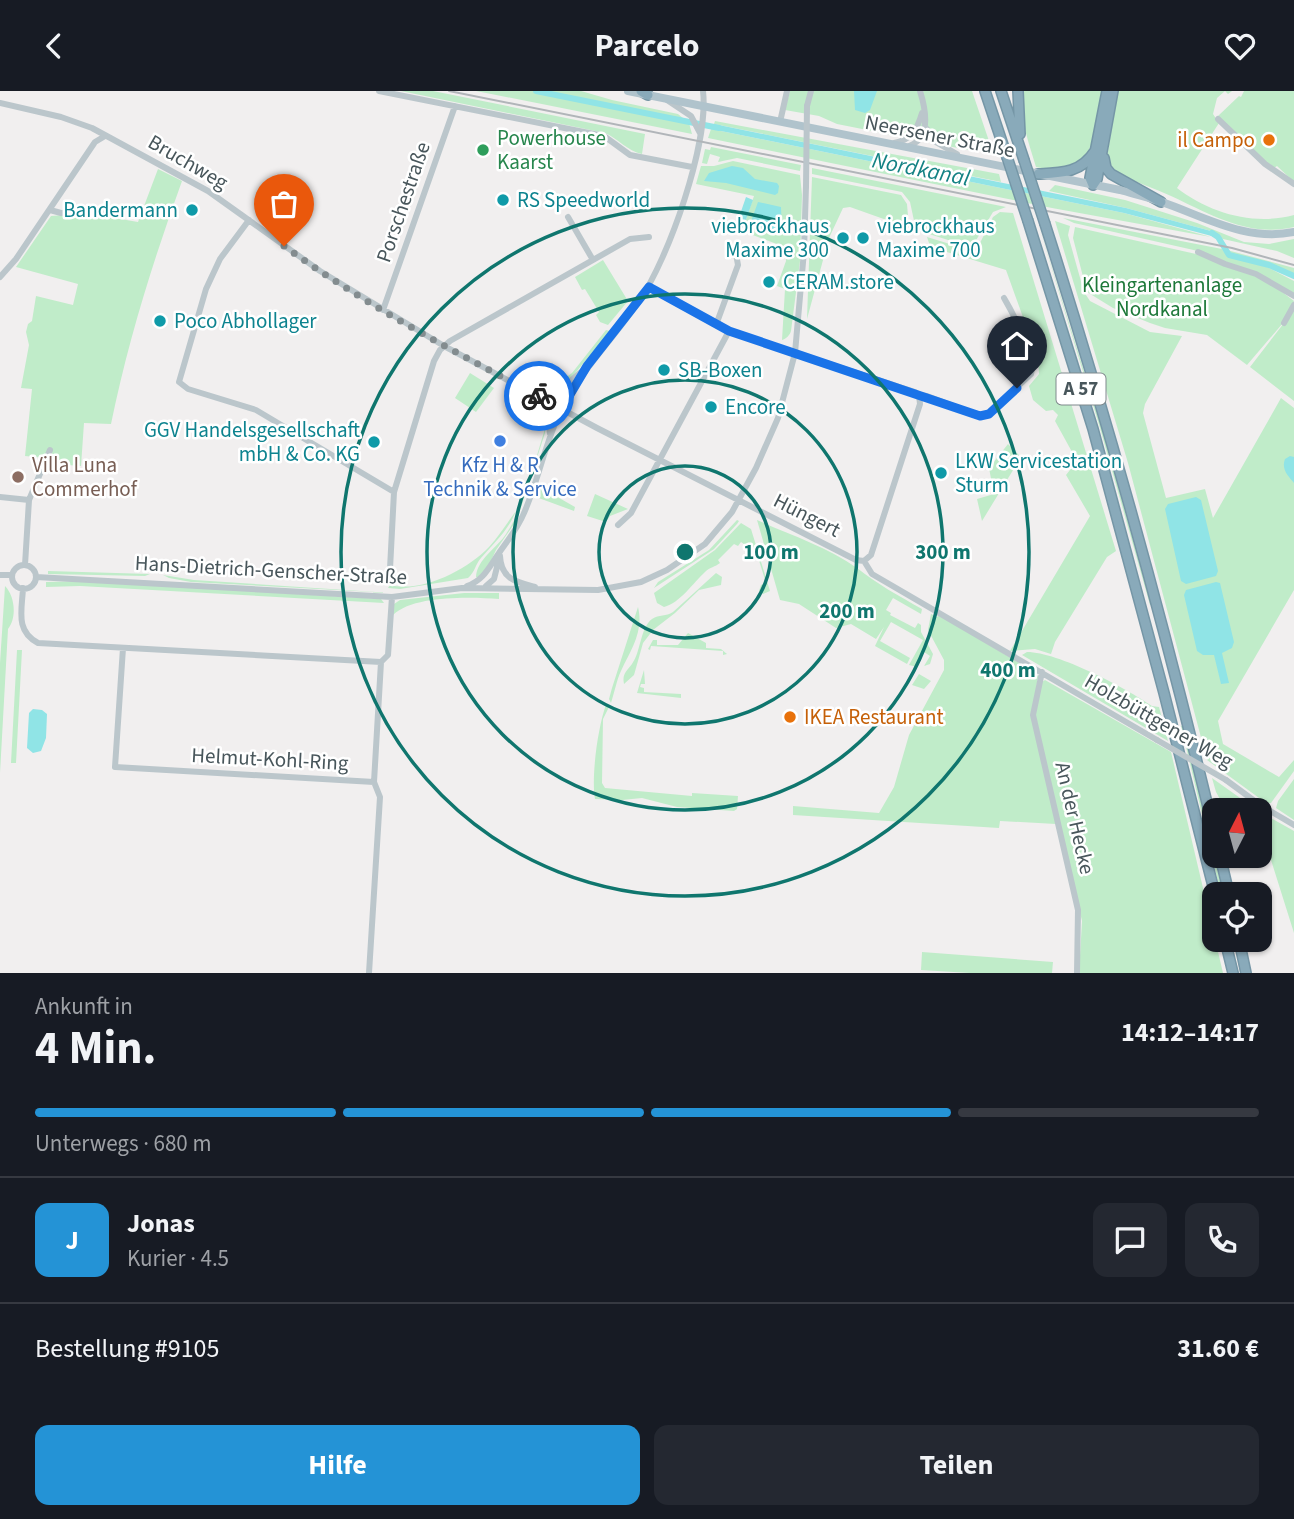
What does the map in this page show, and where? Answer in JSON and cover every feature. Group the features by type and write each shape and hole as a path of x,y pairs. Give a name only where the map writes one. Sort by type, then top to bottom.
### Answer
{"highway":[{"name":"A 57","path":"985,91 1093,429 1161,679 1212,882"},
{"name":"A 57","path":"1001,91 1107,424 1205,798"},
{"path":"1018,91 1018,125 1024,160"},
{"path":"1107,91 1100,147 1104,160 1111,174 1161,202"},
{"path":"1093,184 1090,178 1114,91"},
{"path":"1038,174 1071,171 1086,163 1100,147"},
{"path":"1228,952 1233,973"},
{"path":"1242,952 1246,973"}],"main road":[{"name":"Neersener Straße","path":"628,91 1093,184 1161,202 1247,233 1266,235 1294,232"}],"street":[{"path":"379,91 604,136 630,155 692,167"},
{"path":"461,587 481,579 498,557 524,515 562,408 587,366 649,287 670,241 692,167 704,118 703,91"},
{"path":"780,122 787,91"},
{"name":"Hans-Dietrich-Genscher-Straße","path":"36,577 392,597 461,587 547,591 605,590 655,576 681,563 705,544 740,501 778,418 792,373 803,263 807,106 810,91"},
{"path":"920,91 932,140 971,160"},
{"path":"665,99 691,116 700,135"},
{"name":"Bruchweg","path":"0,103 74,120 181,176 320,271 383,310 444,346 562,408"},
{"name":"Porschestraße","path":"383,310 455,106"},
{"path":"891,144 908,139 914,133 923,108"},
{"path":"704,118 724,111"},
{"path":"1218,120 1265,164 1294,184"},
{"path":"907,147 921,139 926,123"},
{"path":"0,277 16,259 95,142 105,137"},
{"path":"50,210 61,213 120,210"},
{"path":"568,217 593,260"},
{"path":"249,220 220,259 206,289 179,382 188,389 256,410 394,492"},
{"path":"394,577 390,569 394,492 433,361 444,346 630,239 649,237"},
{"path":"1198,252 1256,274 1294,296"},
{"path":"716,325 738,265 736,254"},
{"path":"649,287 729,331 986,416 1031,374 1032,365 1016,318 1003,298"},
{"path":"1284,323 1294,305"},
{"path":"618,525 631,513 729,331"},
{"path":"550,436 546,409 536,394 557,392 587,366"},
{"path":"864,561 869,558 874,546 920,404 919,395"},
{"name":"Hüngert","path":"562,408 856,560 864,561 872,574 932,608"},
{"path":"25,565 29,500 50,450"},
{"path":"0,498 29,500"},
{"path":"482,588 492,583 498,557"},
{"name":"Hans-Dietrich-Genscher-Straße","path":"498,557 509,578 547,591"},
{"path":"25,565 34,570 36,577 33,584 23,589 14,583 12,575 18,566 25,565"},
{"path":"0,575 12,575"},
{"path":"23,589 22,629 28,638 38,643 381,662"},
{"name":"Helmut-Kohl-Ring","path":"123,648 116,767 373,782 381,662 388,655 392,597"},
{"name":"Holzbüttgener Weg","path":"932,608 1226,780 1294,825"},
{"name":"An der Hecke","path":"1042,673 1033,715 1078,910 1080,927 1077,973"},
{"path":"369,973 380,797 373,782"}],"green space":[{"path":"401,91 433,91 645,134 642,154 605,133"},
{"path":"476,91 581,91 678,114 689,123 692,134"},
{"path":"790,91 972,91 989,141 978,152 837,124 819,116 785,110"},
{"path":"1021,91 1103,91 1094,138 1081,160 1070,167 1036,167 1023,120"},
{"path":"1117,91 1225,91 1217,98 1213,114 1219,123 1177,188 1203,204 1232,215 1263,219 1294,215 1294,227 1277,230 1246,227 1215,217 1121,175 1107,158"},
{"path":"1244,91 1294,91 1294,182 1277,166 1274,168 1266,162 1218,116 1241,97"},
{"path":"715,121 999,174 1001,182 714,124"},
{"path":"711,129 1124,213 1211,237 1052,208 708,138"},
{"path":"711,147 801,165 800,171 737,158 718,162 720,157 710,154 707,164 702,163 705,149 710,150"},
{"path":"733,161 800,175 800,261 791,331 788,337 782,340 785,289 777,286 786,261 785,247 742,231 754,196 696,184 701,166"},
{"path":"812,168 1006,207 993,212 975,242 961,244 916,230 910,202 902,192 812,174"},
{"path":"158,169 182,181 142,301 111,424 84,423 81,466 55,464 55,459 25,456 32,389 21,388 29,345 26,332 32,321 36,296 73,305 78,284 16,267 51,216 104,212 103,216 138,222"},
{"path":"812,177 901,195 907,204 909,228 850,207 843,208 829,238 807,319"},
{"path":"1055,185 1125,200 1197,223 1244,242 1269,244 1294,239 1294,258 1277,251 1223,239 1211,231 1049,191"},
{"path":"1000,212 1013,213 1116,551 1107,557 1055,642 1051,654 1035,649 1010,651 1090,516 1066,475 1077,461 1055,421 1058,415 1053,410 1046,411 1033,400 1029,386 1039,374 1038,359 1006,270 931,249 927,237 963,248 979,245 993,217"},
{"path":"1063,218 1222,249 1228,257 1267,267 1294,281 1294,295 1198,251 1074,223"},
{"path":"1055,221 1070,226 1068,235 1084,292 1090,301 1150,332 1182,336 1145,404 1143,413 1166,498 1205,489 1213,518 1281,398 1294,408 1294,590 1218,721 1223,744 1279,777 1294,760 1294,771 1272,802 1272,798 1259,798 1207,760 1128,463"},
{"path":"1038,223 1105,439 1151,605 1100,428"},
{"name":"Kleingartenanlage Nordkanal","path":"1075,227 1205,256 1273,285 1294,301 1283,323 1247,365 1207,335 1150,323 1113,308 1087,292 1073,238"},
{"path":"1227,250 1294,268 1294,274 1269,263 1232,254"},
{"path":"603,260 628,301 608,325 600,322 596,315 599,312 575,277"},
{"path":"1294,310 1294,401 1250,367"},
{"path":"606,330 610,331 572,377 557,389 558,383 572,373"},
{"path":"470,373 494,388 476,412 455,398"},
{"path":"546,418 545,433 517,520 496,550 488,567 479,578 476,577 480,565 506,534 519,510"},
{"path":"1008,444 1021,457 982,521 977,499 994,494 989,468"},
{"path":"540,487 575,507 574,511 536,497"},
{"path":"595,494 628,509 610,516 606,522 587,516"},
{"path":"516,511 505,531 481,558 468,578 400,589 388,588 390,585 403,587 430,583 469,564 489,547"},
{"path":"737,520 737,524 714,549 654,588 658,582 709,550"},
{"path":"757,520 834,554 922,609 921,614 893,598 886,610 890,615 915,628 918,623 921,625 921,632 933,654 930,664 924,666 930,656 924,652 917,667 909,665 923,640 891,622 880,641 910,658 907,664 875,646 884,627 876,639 851,624 836,628 799,604 780,600"},
{"path":"741,523 751,529 770,591 763,594 759,591 761,585 766,583 757,554 752,555 754,551 741,542 738,546 734,544 718,560 720,563 707,570 670,605 664,607 657,603 654,593 715,550"},
{"path":"48,571 150,574 48,574"},
{"path":"716,573 722,577 721,585 699,590 653,630 643,643 634,675 624,684 624,675 635,659 648,623 655,617 673,612"},
{"path":"163,575 194,580 391,593 191,582"},
{"path":"81,581 381,599 384,603 80,586 46,587 46,582"},
{"path":"5,586 13,601 14,613 8,629 0,773 0,663"},
{"path":"464,593 499,593 499,599 459,598 428,601 402,608 393,615 394,604 400,600"},
{"path":"638,607 638,632 611,703 609,699 612,688"},
{"path":"931,614 937,617 939,615 1036,673 1038,677 1032,714 1056,824 1000,821 999,828 793,815 793,806 879,813 894,787 909,735 944,670 944,660 928,630"},
{"path":"688,633 706,643 706,648 721,649 727,654 723,655 723,651 651,646 650,650 648,649 653,640 657,640 657,645 678,645"},
{"path":"17,650 22,650 16,763 11,763"},
{"path":"1027,652 1073,664 1152,706 1159,707 1168,741 1022,655"},
{"path":"644,670 645,684 640,687 644,688 644,692 681,694 681,698 637,693"},
{"path":"919,674 931,681 924,689 912,685"},
{"path":"1045,680 1171,752 1202,884 1202,952 1218,952 1223,973 1079,973 1082,921 1035,713 1042,682"},
{"path":"606,705 610,705 603,719 602,783 605,788 692,796 692,793 738,796 737,809 677,807 642,798 595,799 596,752 600,725"},
{"path":"1181,726 1202,806 1202,814"},
{"path":"1212,778 1240,798 1219,798"},
{"path":"1294,779 1294,820 1276,808"},
{"path":"1272,819 1294,831 1294,933 1272,863"},
{"path":"922,952 1053,962 1052,973 921,970"}],"water":[{"path":"854,91 877,91 870,110 865,113 855,110"},
{"path":"714,124 1126,208 1211,231 1223,239 1124,213 711,129"},
{"path":"732,166 743,168 755,179 777,183 778,193 775,195 726,183 704,181 709,173"},
{"path":"746,197 753,200 743,228 736,226"},
{"path":"758,202 781,207 782,231 776,232 750,224"},
{"path":"1294,457 1294,483 1284,466 1285,459"},
{"path":"1196,497 1201,500 1218,571 1216,576 1186,584 1181,581 1165,509 1168,504"},
{"path":"1220,583 1234,642 1232,648 1222,653 1229,683 1221,684 1214,655 1203,655 1197,651 1184,595 1186,590"},
{"path":"33,709 47,714 46,738 41,751 33,753 27,748 29,713"}],"waterway":[{"name":"Nordkanal","path":"536,91 719,128"},
{"name":"Nordkanal","path":"1212,233 1218,237 1229,255 1269,265 1294,276"}],"railway":[{"path":"449,91 1232,248 1294,265"}],"way so far":[{"path":"284,246 331,278 444,346 539,396"}],"place":[{"name":"il Campo","path":"1269,140"},
{"name":"Powerhouse Kaarst","path":"483,150"},
{"name":"RS Speedworld","path":"503,200"},
{"name":"Bandermann","path":"192,210"},
{"name":"viebrockhaus Maxime 300","path":"843,238"},
{"name":"viebrockhaus Maxime 700","path":"863,238"},
{"name":"CERAM.store","path":"769,282"},
{"name":"Poco Abhollager","path":"160,321"},
{"name":"SB-Boxen","path":"664,370"},
{"name":"Encore","path":"711,407"},
{"name":"Kfz H & R Technik & Service","path":"500,441"},
{"name":"GGV Handelsgesellschaft mbH & Co. KG","path":"374,442"},
{"name":"LKW Servicestation Sturm","path":"941,473"},
{"name":"Villa Luna Commerhof","path":"18,477"},
{"name":"IKEA Restaurant","path":"790,717"}],"route":[{"path":"539,396 562,408 587,366 649,287 729,331 980,416 989,414 1017,388"}]}
